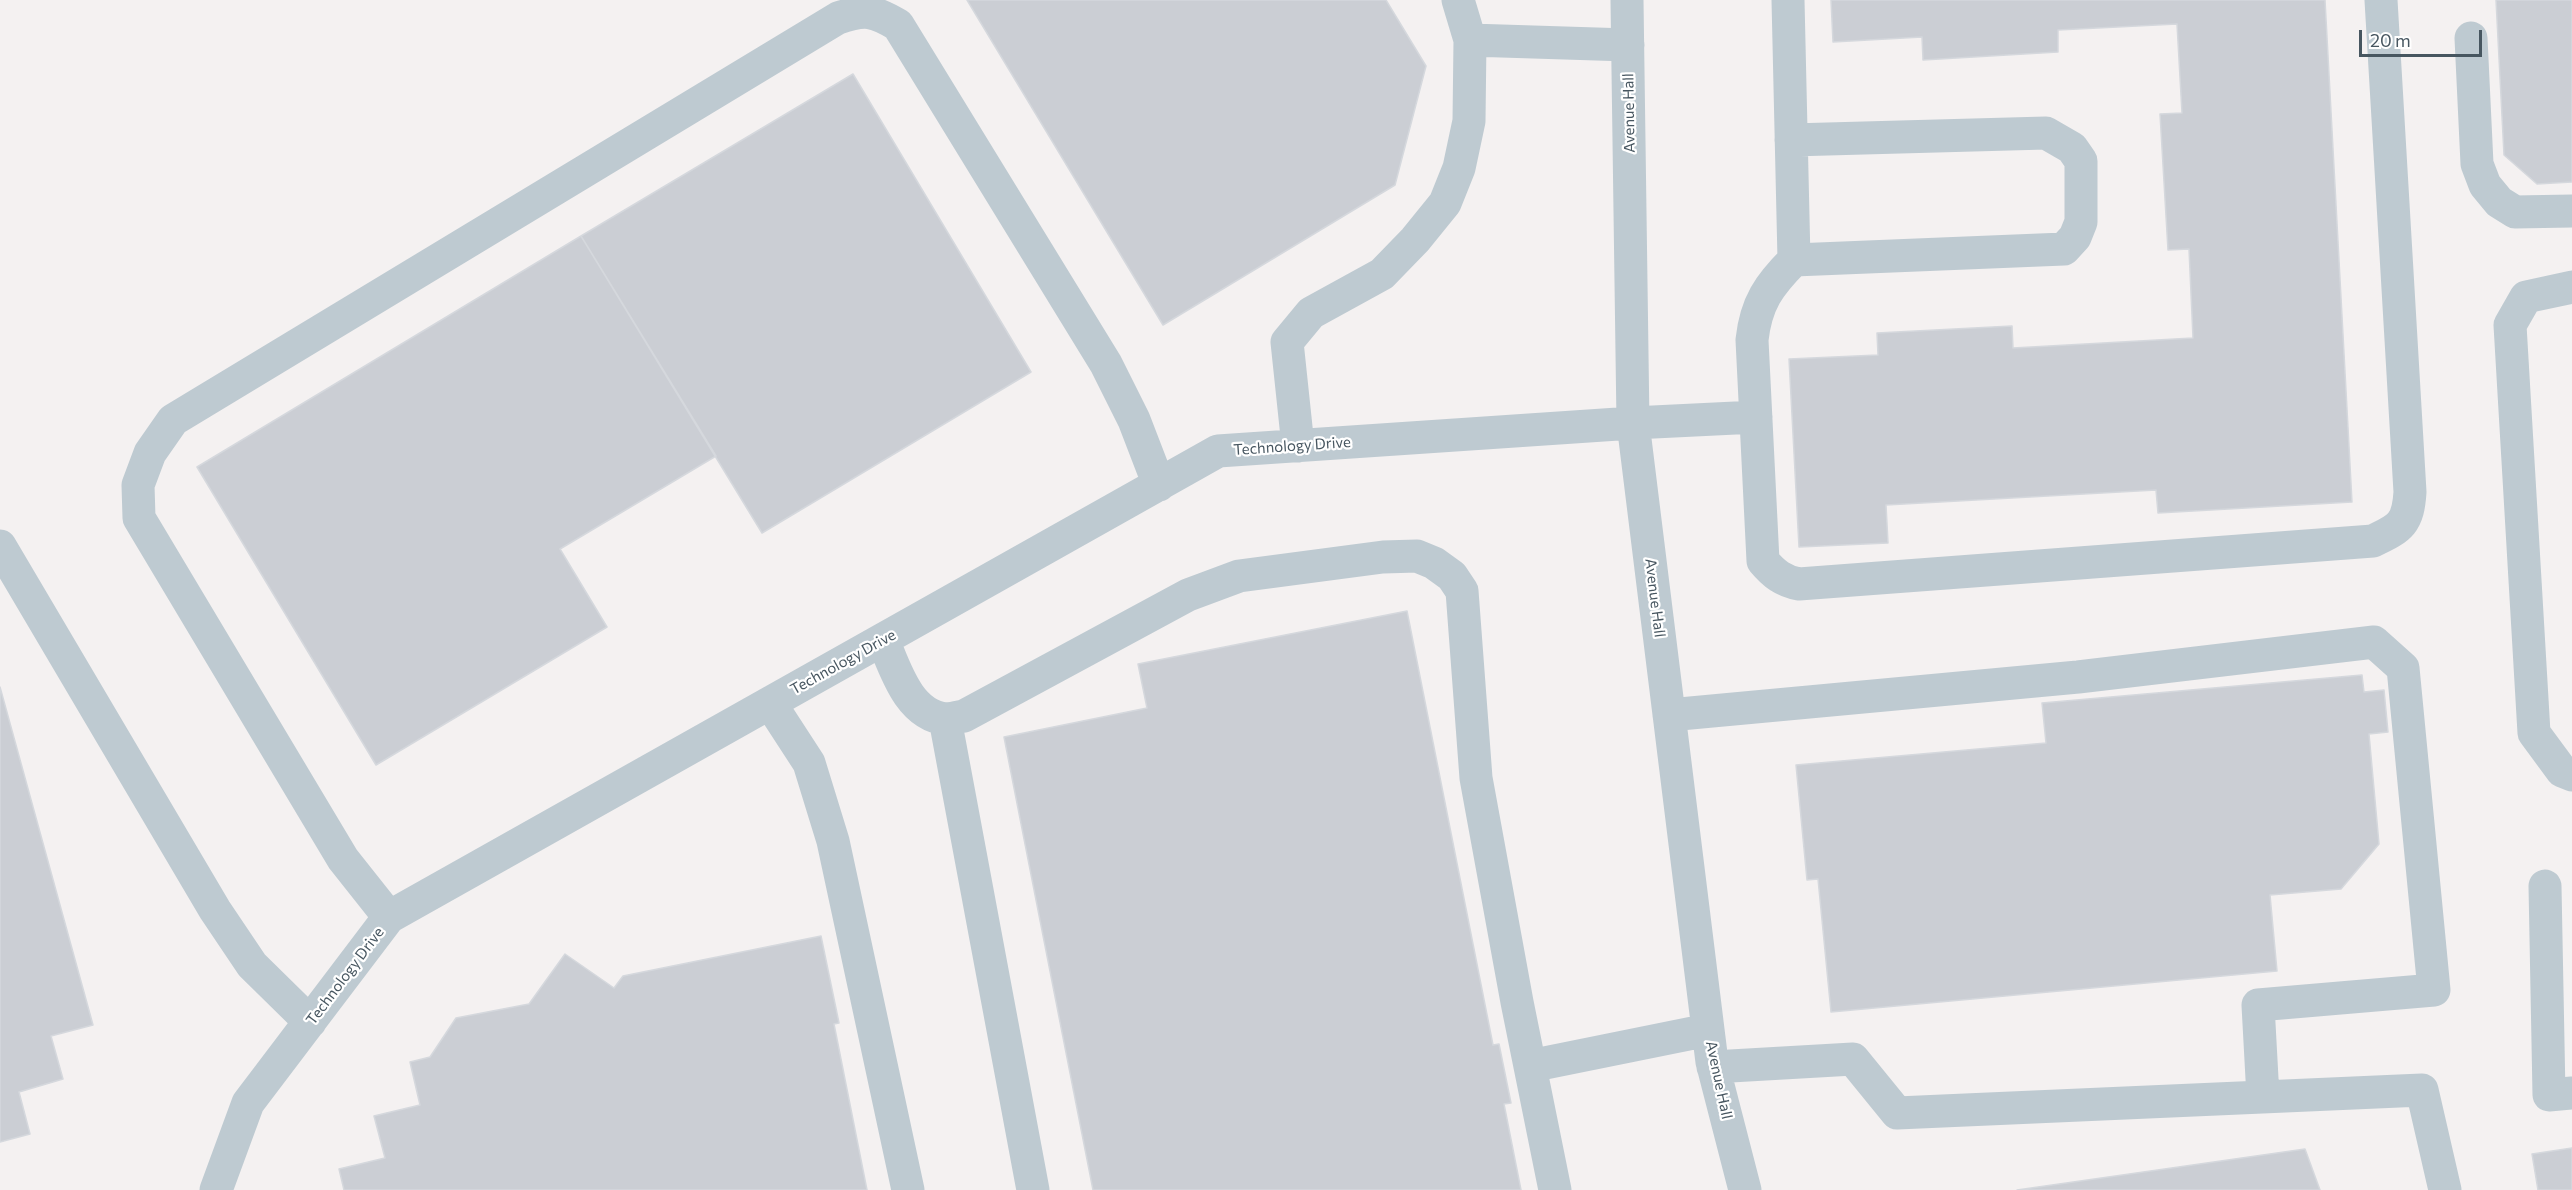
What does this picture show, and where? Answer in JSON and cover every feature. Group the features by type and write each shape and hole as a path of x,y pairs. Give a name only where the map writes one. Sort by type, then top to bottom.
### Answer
{"street":[{"path":"1298,446 1287,342 1311,313 1382,274 1415,240 1445,203 1459,168 1469,121 1470,40 1458,0"},
{"name":"Avenue Hall","path":"1627,0 1633,423 1713,1068 1745,1190"},
{"path":"1788,0 1794,260"},
{"path":"1791,140 2046,133 2072,148 2081,161 2081,222 2075,237 2064,249 1794,260 1779,276 1761,300 1754,320 1752,340 1763,561 1772,572 1785,581 1799,584 2373,541 2394,531 2409,513 2410,492 2381,0"},
{"path":"389,917 343,859 139,518 138,485 150,453 173,420 838,18 860,11 879,13 898,25 1106,364 1134,420 1158,485"},
{"path":"2471,38 2477,164 2485,185 2499,202 2515,212 2572,211"},
{"path":"1470,40 1628,45"},
{"path":"2572,287 2526,297 2510,325 2534,733 2562,771 2572,775"},
{"name":"Technology Drive","path":"216,1190 248,1103 389,917 1218,451 1756,417"},
{"path":"0,546 215,910 252,965 310,1022"},
{"path":"883,640 906,691 929,713 945,719 964,716 1188,596 1239,576 1383,557 1417,556 1434,563 1452,576 1462,591 1476,778 1555,1190"},
{"path":"1670,715 2078,677 2374,642 2403,668 2434,990 2258,1005 2263,1097"},
{"path":"770,703 809,763 833,841 908,1190"},
{"path":"945,719 1033,1190"},
{"path":"2545,886 2549,1095 2572,1093"},
{"path":"1530,1066 1708,1030"},
{"path":"1713,1068 1853,1059 1897,1113 2422,1090 2445,1190"}],"building":[{"path":"967,0 1386,0 1426,66 1395,185 1163,325"},
{"path":"1831,0 2325,0 2352,502 2158,513 2156,490 1886,505 1888,543 1799,547 1789,359 1878,355 1877,333 2012,326 2013,348 2193,338 2189,249 2168,250 2160,114 2182,113 2177,24 2058,30 2058,52 1923,60 1922,37 1833,42"},
{"path":"2496,0 2572,0 2572,182 2537,184 2504,155"},
{"path":"853,74 1031,372 762,533 581,236"},
{"path":"581,236 716,456 560,549 607,627 376,765 197,467"},
{"path":"1407,611 1493,1045 1499,1044 1511,1103 1504,1104 1521,1190 1093,1190 1004,737 1147,708 1138,664"},
{"path":"2362,675 2364,692 2384,690 2388,732 2369,734 2379,844 2341,889 2270,895 2277,971 1831,1012 1818,879 1807,880 1796,765 2046,743 2042,703"},
{"path":"0,687 93,1025 51,1036 63,1079 19,1092 30,1134 0,1142"},
{"path":"821,936 839,1023 834,1024 867,1190 344,1190 339,1169 385,1158 374,1116 420,1105 410,1062 430,1057 456,1018 529,1004 565,954 614,988 623,976"},
{"path":"2572,1148 2572,1190 2538,1190 2532,1154"},
{"path":"2305,1149 2320,1190 2017,1190"}]}
